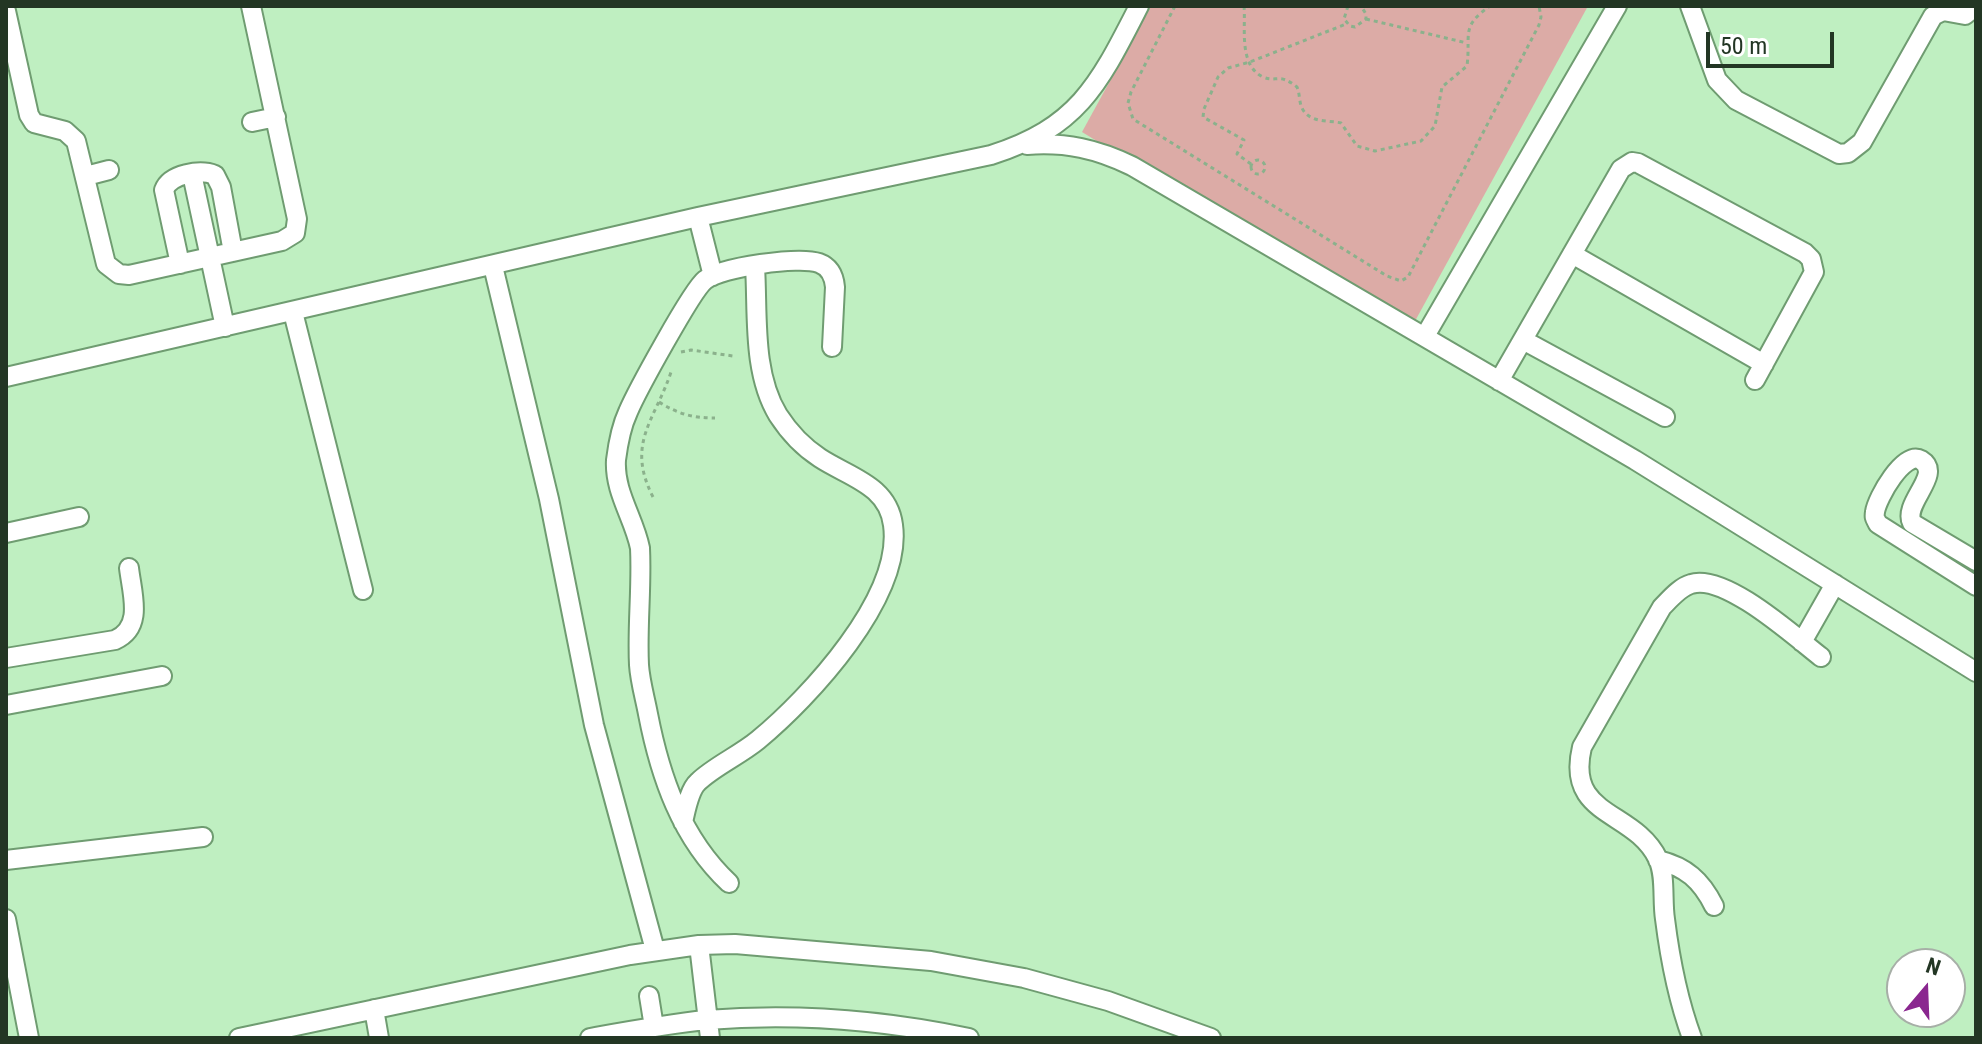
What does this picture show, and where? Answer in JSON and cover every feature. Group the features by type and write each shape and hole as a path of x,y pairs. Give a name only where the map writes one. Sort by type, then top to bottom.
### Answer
{"street":[{"path":"6,11 29,115 34,123 65,131 76,141 103,254 111,270 129,275 290,239 298,226 251,6"},
{"path":"6,377 1020,146 1047,132 1071,114 1092,92 1139,6"},
{"path":"1425,336 1617,6"},
{"path":"1690,6 1717,80 1729,95 1839,154 1856,149 1862,142 1933,16 1943,11 1965,15 1976,6"},
{"path":"252,122 276,117"},
{"path":"1020,146 1063,144 1106,154 1635,460 1976,672"},
{"path":"1499,381 1523,340 1572,254 1621,169 1632,162 1805,253 1811,259 1814,272 1760,372 1572,254"},
{"path":"86,176 109,170"},
{"path":"180,264 164,190 169,181 192,174 209,172 219,180 233,252"},
{"path":"192,174 225,327"},
{"path":"698,217 713,276"},
{"path":"729,883 714,869 683,822 662,775 639,667 640,548 637,532 617,483 619,442 628,411 692,297 706,279 755,266 799,260 820,263 834,277 832,347"},
{"path":"493,266 546,486 594,725 655,950"},
{"path":"683,822 696,783 784,718 833,664 860,627 881,586 893,543 893,524 888,506 877,491 805,448 778,414 768,394 761,367 755,266"},
{"path":"293,312 363,590"},
{"path":"1523,340 1665,417"},
{"path":"1976,561 1912,523 1910,509 1928,477 1928,470 1920,460 1907,459 1878,504 1875,518 1878,524 1976,586"},
{"path":"6,533 79,517"},
{"path":"6,658 124,636 134,620 129,568"},
{"path":"1692,1038 1669,948 1658,860 1646,842 1589,799 1581,783 1578,764 1582,747 1662,607 1691,584 1717,586 1756,608 1821,657"},
{"path":"1802,642 1835,584"},
{"path":"6,705 162,676"},
{"path":"662,775 696,783"},
{"path":"6,860 203,837"},
{"path":"1658,860 1677,865 1693,875 1706,889 1714,906"},
{"path":"6,919 14,1008 29,1038"},
{"path":"699,945 708,1029"},
{"path":"239,1038 655,950 699,945 771,946 946,964 1024,978 1108,1001 1211,1038"},
{"path":"649,996 654,1027"},
{"path":"374,1009 379,1038"},
{"path":"590,1038 654,1027 708,1029 753,1019 846,1021 924,1029 969,1038"}],"path":[{"path":"1175,6 1131,92 1128,103 1133,119 1387,276 1401,281 1408,277 1539,25 1539,6"},
{"path":"1244,6 1244,44 1250,62 1264,77 1286,78 1297,87 1301,107 1306,113 1315,119 1341,123 1357,146 1375,151 1421,141 1435,126 1442,87 1467,66 1468,34 1474,17 1490,6"},
{"path":"1340,6 1346,8 1346,24"},
{"path":"1361,6 1366,19"},
{"path":"1251,164 1238,156 1244,140 1206,120 1202,113 1223,71 1346,24 1355,27 1366,19 1468,43"},
{"path":"653,497 644,479 642,440 675,360 685,350 733,356"},
{"path":"659,402 686,416 715,418"}],"shaded area":[{"path":"1151,6 1588,6 1409,332 1082,132"}]}
